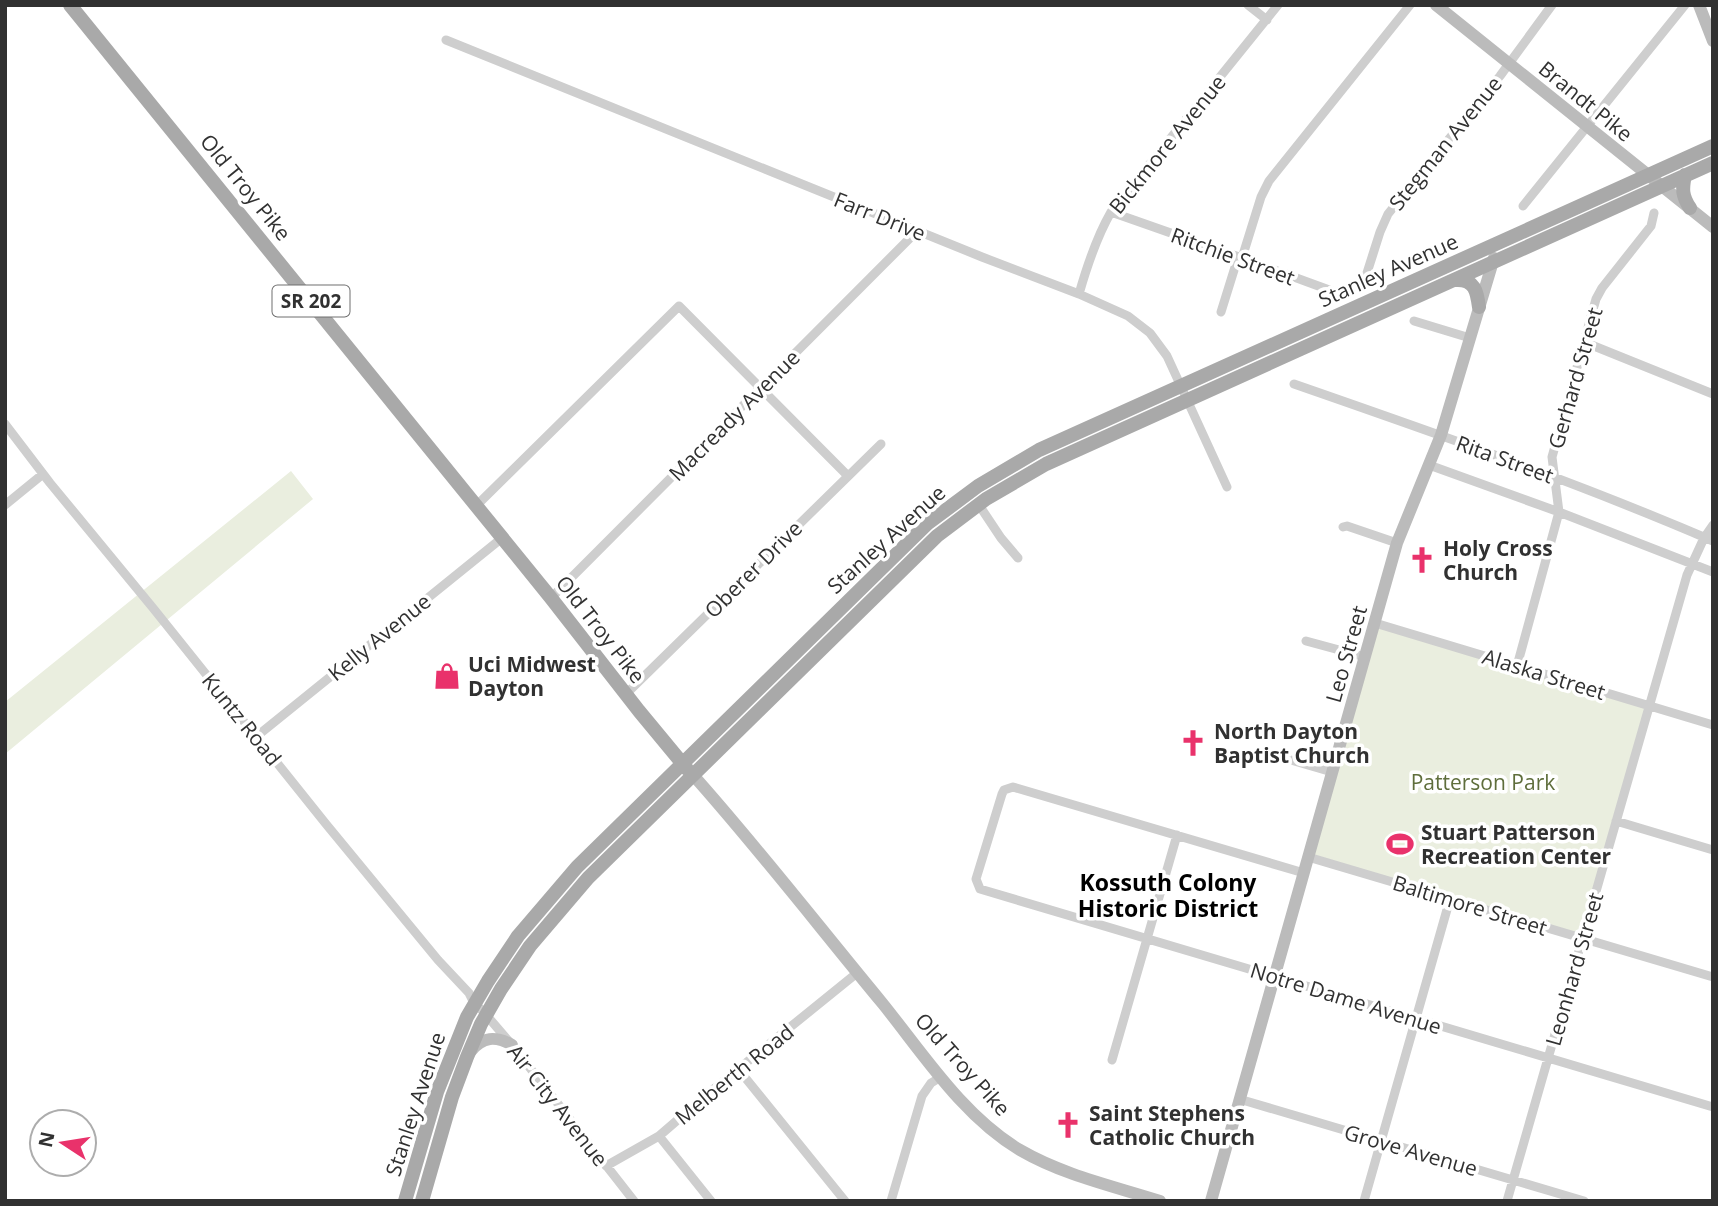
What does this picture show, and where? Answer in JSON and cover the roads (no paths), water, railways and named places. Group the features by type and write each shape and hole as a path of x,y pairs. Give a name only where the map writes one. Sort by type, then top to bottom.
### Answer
{"main road":[{"name":"Old Troy Pike","path":"70,5 551,598 625,694 941,1077 978,1118 1018,1149 1061,1170 1160,1201"},
{"name":"Brandt Pike","path":"1436,5 1713,227"},
{"path":"1699,5 1713,41"},
{"name":"Stanley Avenue","path":"422,1201 488,981 517,936 577,867 927,524 978,486 1038,450 1713,146"},
{"name":"Stanley Avenue","path":"405,1201 437,1092 467,1017 481,1010 501,989 530,946 588,878 937,536 979,505 1046,464 1713,163"},
{"path":"1685,175 1683,197 1690,208"},
{"name":"Leo Street","path":"1211,1201 1398,543 1441,435 1498,244"},
{"path":"1455,280 1465,280 1472,284 1477,292 1479,307"},
{"path":"467,1057 481,1040 503,1040 512,1045"}],"street":[{"path":"1248,5 1266,20"},
{"name":"Bickmore Avenue","path":"1079,295 1096,241 1111,212 1278,5"},
{"path":"1221,312 1235,267 1242,258 1261,197 1269,181 1410,5"},
{"name":"Stegman Avenue","path":"1356,289 1366,276 1388,214 1500,76 1552,5"},
{"path":"1523,206 1685,5"},
{"name":"Farr Drive","path":"446,40 916,231 1116,309 1150,333 1167,356 1227,487"},
{"name":"Ritchie Street","path":"1111,212 1332,291 1342,293 1356,289"},
{"name":"Gerhard Street","path":"1559,512 1552,457 1596,299 1651,226 1654,213"},
{"name":"Macready Avenue","path":"551,598 916,231"},
{"path":"476,506 679,306 847,475"},
{"path":"1414,321 1470,338"},
{"path":"1584,342 1713,394"},
{"name":"Rita Street","path":"1294,384 1555,477 1708,540"},
{"name":"Kuntz Road","path":"5,424 481,1010"},
{"name":"Oberer Drive","path":"625,694 881,444"},
{"name":"Rita Street","path":"1429,465 1713,572"},
{"path":"5,505 43,474"},
{"path":"979,505 1018,558"},
{"path":"1517,666 1559,512"},
{"name":"Leonhard Street","path":"1507,1201 1687,575 1708,540 1713,525"},
{"path":"1343,527 1398,543"},
{"name":"Kelly Avenue","path":"257,736 502,538"},
{"name":"Alaska Street","path":"1375,624 1713,725"},
{"path":"1306,641 1365,657"},
{"path":"1274,755 1332,772"},
{"name":"Notre Dame Avenue","path":"1177,835 1017,787 1008,788 1002,794 976,879 980,889 1713,1107"},
{"path":"1616,821 1713,850"},
{"path":"1112,1060 1177,835 1304,873"},
{"name":"Baltimore Street","path":"1308,857 1713,977"},
{"path":"1364,1201 1450,899"},
{"name":"Melberth Road","path":"606,1167 659,1136 857,973"},
{"name":"Air City Avenue","path":"481,1010 512,1045 634,1201"},
{"path":"738,1069 845,1201"},
{"path":"891,1201 922,1096 931,1083 941,1077"},
{"name":"Grove Avenue","path":"1239,1099 1584,1201"},
{"path":"659,1136 711,1201"}],"place":[{"name":"Holy Cross Church","path":"1422,560"},
{"name":"Uci Midwest Dayton","path":"447,676"},
{"name":"North Dayton Baptist Church","path":"1193,743"},
{"name":"Stuart Patterson Recreation Center","path":"1400,844"},
{"name":"Saint Stephens Catholic Church","path":"1068,1125"}],"district":[{"name":"Kossuth Colony Historic District","path":"1168,895"}],"park label":[{"name":"Patterson Park","path":"1483,782"}]}
